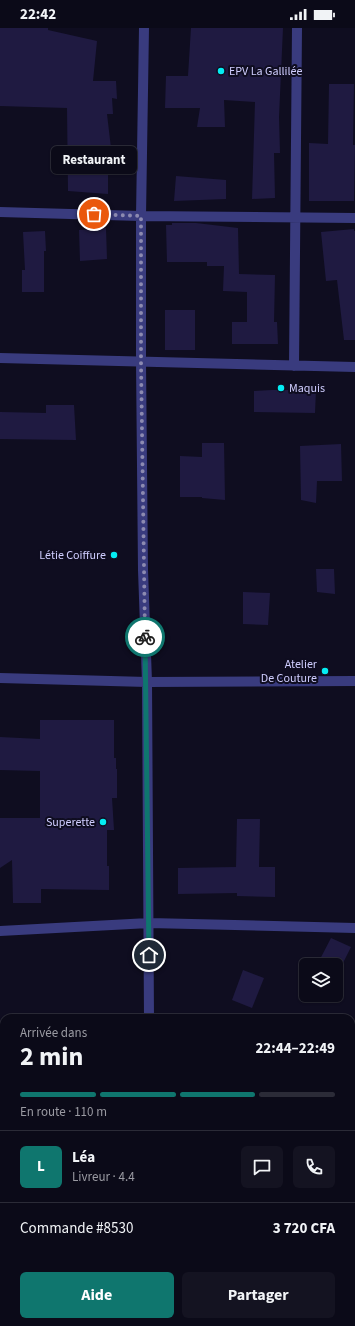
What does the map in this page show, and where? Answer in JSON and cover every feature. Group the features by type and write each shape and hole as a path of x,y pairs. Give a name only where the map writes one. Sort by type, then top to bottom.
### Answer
{"street":[{"path":"144,28 141,216 141,362 147,682 149,1014"},
{"path":"294,366 296,28"},
{"path":"0,212 141,216 355,218"},
{"path":"0,358 355,367"},
{"path":"0,678 147,682 355,681"},
{"path":"0,931 148,923 355,928"}],"building":[{"path":"0,28 48,28 48,30 97,41 93,81 116,81 117,99 112,98 113,114 107,114 111,148 108,148 108,194 68,191 67,108 0,106"},
{"path":"191,28 283,28 279,117 280,153 274,153 275,198 252,199 255,102 224,100 225,127 197,127 200,108 165,108 166,76 188,76"},
{"path":"329,84 354,84 354,201 309,201 309,143 328,144"},
{"path":"176,176 226,180 226,199 174,201"},
{"path":"172,223 196,223 238,228 239,274 275,275 274,322 277,322 278,344 232,344 232,322 247,322 247,292 223,291 224,266 207,266 207,262 167,262 166,225 172,225"},
{"path":"106,228 107,259 80,261 79,230"},
{"path":"354,229 355,340 344,340 337,280 326,281 321,232"},
{"path":"45,231 46,251 44,251 44,292 22,292 22,270 25,270 23,232"},
{"path":"165,310 195,310 195,350 165,350"},
{"path":"316,390 315,413 254,412 254,391"},
{"path":"46,405 74,405 76,440 0,439 0,412 46,413"},
{"path":"202,443 224,443 225,500 202,497 180,497 180,456 202,457"},
{"path":"341,444 342,481 317,481 316,503 301,500 300,446"},
{"path":"316,569 334,569 335,594 317,592"},
{"path":"243,592 270,593 268,625 243,624"},
{"path":"40,720 114,720 114,758 116,758 117,769 117,798 112,798 114,830 107,830 109,890 41,889 41,903 13,903 12,860 0,868 0,818 40,818 40,771 0,770 0,737 40,739"},
{"path":"237,819 260,819 259,867 275,867 275,897 237,896 237,893 178,894 178,868 236,867"},
{"path":"331,938 351,947 343,963 343,958 321,958"},
{"path":"243,970 264,978 252,1008 232,1000"}],"way so far":[{"path":"94,214 141,216 141,362 145,637"}],"place":[{"name":"EPV La Gallilée","path":"221,71"},
{"name":"Restaurant","path":"94,214"},
{"name":"Maquis","path":"281,388"},
{"name":"Létie Coiffure","path":"114,555"},
{"name":"Atelier De Couture","path":"325,671"},
{"name":"Superette","path":"103,822"}],"route":[{"path":"145,637 147,682 149,955"}]}
